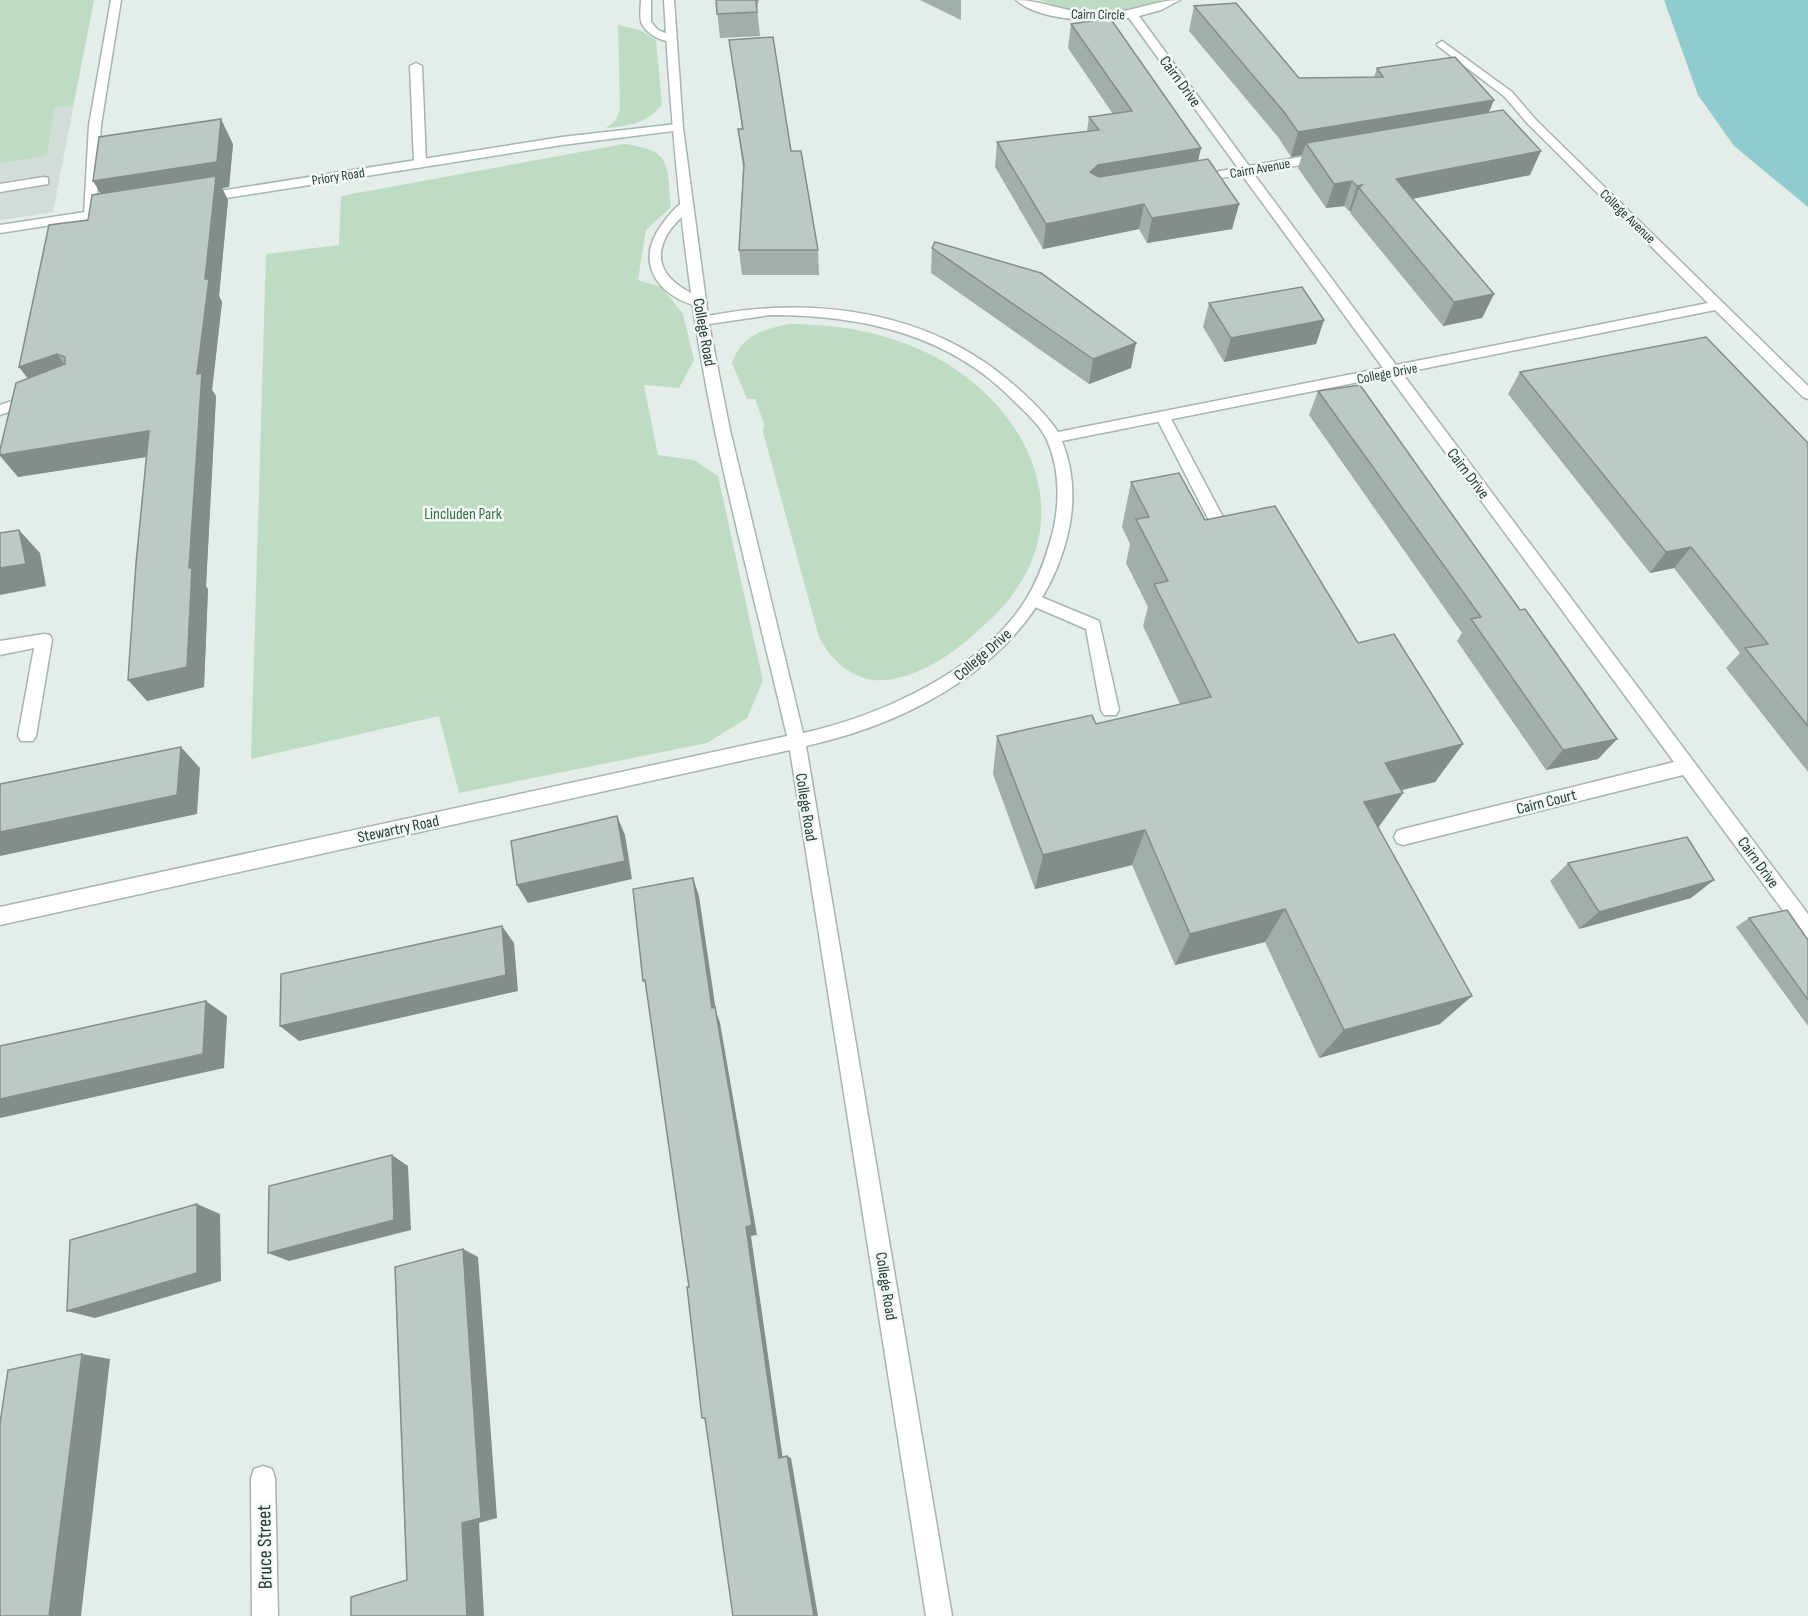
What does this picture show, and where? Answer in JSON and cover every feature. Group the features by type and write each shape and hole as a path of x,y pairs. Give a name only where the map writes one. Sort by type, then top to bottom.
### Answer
{"street":[{"path":"90,215 95,125 116,0"},
{"path":"646,0 646,23 654,32 671,39"},
{"name":"College Road","path":"669,0 677,128 702,321 723,430 797,742 939,1616"},
{"name":"Cairn Circle","path":"1021,0 1068,14 1111,16 1132,14 1175,0"},
{"name":"Cairn Drive","path":"1132,14 1393,372 1689,766 1808,929"},
{"name":"College Avenue","path":"1442,44 1508,94 1526,123 1720,305 1808,394"},
{"path":"416,66 420,162"},
{"name":"Priory Road","path":"192,199 562,141 677,128"},
{"name":"Cairn Avenue","path":"1176,182 1337,155"},
{"path":"0,188 44,181"},
{"path":"687,205 668,221 657,241 653,264 662,281 679,296 700,303"},
{"path":"0,229 124,210"},
{"name":"College Drive","path":"1054,438 1720,305"},
{"name":"College Drive","path":"702,321 768,310 833,312 892,323 943,342 996,373 1040,418 1054,438 1062,464 1065,490 1064,518 1049,573 1034,600 998,643 951,682 913,703 871,721 797,742"},
{"path":"0,410 42,396"},
{"path":"1163,417 1229,542"},
{"path":"1034,600 1093,626 1110,710"},
{"path":"0,648 44,640 27,736"},
{"name":"Stewartry Road","path":"0,916 797,742"},
{"name":"Cairn Court","path":"1403,837 1689,766"},
{"name":"Bruce Street","path":"263,1478 264,1616"}],"shaded area":[{"path":"0,0 94,0 53,212 0,220"}],"green space":[{"path":"0,0 94,0 73,105 54,108 47,156 0,163"},
{"path":"1040,0 1162,0 1133,8 1085,11 1069,9"},
{"path":"618,25 640,30 656,40 662,105 644,120 606,128 615,121 620,110"},
{"name":"Lincluden Park","path":"624,144 651,150 659,155 667,170 671,207 646,230 638,280 661,287 683,314 694,360 679,388 644,385 658,455 694,460 718,476 763,681 747,718 707,743 459,793 439,716 251,759 266,254 339,245 341,196"},
{"path":"789,324 843,328 870,333 896,340 945,362 988,396 1007,417 1033,465 1040,491 1041,517 1038,544 1028,570 1003,606 971,637 938,661 913,674 886,680 873,680 856,675 834,659 819,637 763,432 764,424 755,399 747,399 732,363 741,346 754,335 770,328"}],"water":[{"path":"1664,0 1808,0 1808,207 1734,146 1698,95"}],"building":[{"path":"716,0 756,0 757,12 717,14"},
{"path":"1236,3 1299,78 1383,77 1377,68 1455,57 1494,100 1298,132 1284,112 1194,6"},
{"path":"1110,18 1201,148 1098,165 1090,172 1099,177 1208,159 1239,204 1152,218 1144,204 1046,224 997,142 1099,130 1089,117 1132,111 1071,24"},
{"path":"773,37 791,151 801,151 818,250 739,250 744,164 738,129 743,129 729,40"},
{"path":"1503,110 1541,151 1396,179 1494,294 1454,302 1359,188 1362,185 1357,186 1352,181 1334,184 1306,143"},
{"path":"221,119 217,162 93,181 99,137"},
{"path":"216,176 205,279 209,279 197,374 202,373 189,568 192,568 187,667 128,680 136,563 149,431 0,455 0,450 16,383 65,364 65,357 57,354 19,367 49,225 88,220 92,195"},
{"path":"935,242 1041,273 1136,343 1093,359 932,248"},
{"path":"1302,287 1324,320 1231,338 1209,303"},
{"path":"1706,337 1808,443 1808,726 1745,648 1768,644 1691,547 1666,552 1520,372"},
{"path":"1360,385 1520,610 1525,609 1617,739 1563,750 1471,619 1481,617 1318,391"},
{"path":"1179,473 1205,520 1275,506 1358,643 1394,634 1463,744 1385,763 1403,793 1364,802 1472,996 1344,1030 1285,909 1190,934 1145,830 1043,855 997,736 1092,715 1096,724 1211,697 1154,584 1168,581 1136,519 1149,517 1131,482"},
{"path":"19,530 26,564 0,568 0,533"},
{"path":"181,747 177,795 0,832 0,784"},
{"path":"617,816 625,861 517,885 511,841"},
{"path":"1687,837 1714,880 1599,912 1568,863"},
{"path":"693,878 712,1008 715,1007 752,1225 746,1227 779,1458 787,1456 814,1616 733,1616 705,1418 702,1418 687,1287 689,1287 645,980 643,981 633,889"},
{"path":"1787,910 1808,940 1808,1000 1749,918"},
{"path":"502,926 506,975 280,1026 281,974"},
{"path":"206,1001 203,1054 0,1099 0,1046"},
{"path":"392,1155 394,1220 268,1253 269,1186"},
{"path":"197,1204 197,1273 67,1311 70,1240"},
{"path":"463,1249 481,1518 462,1523 467,1616 351,1616 351,1597 407,1580 395,1267"},
{"path":"82,1354 49,1616 0,1616 0,1423 8,1370"}]}
